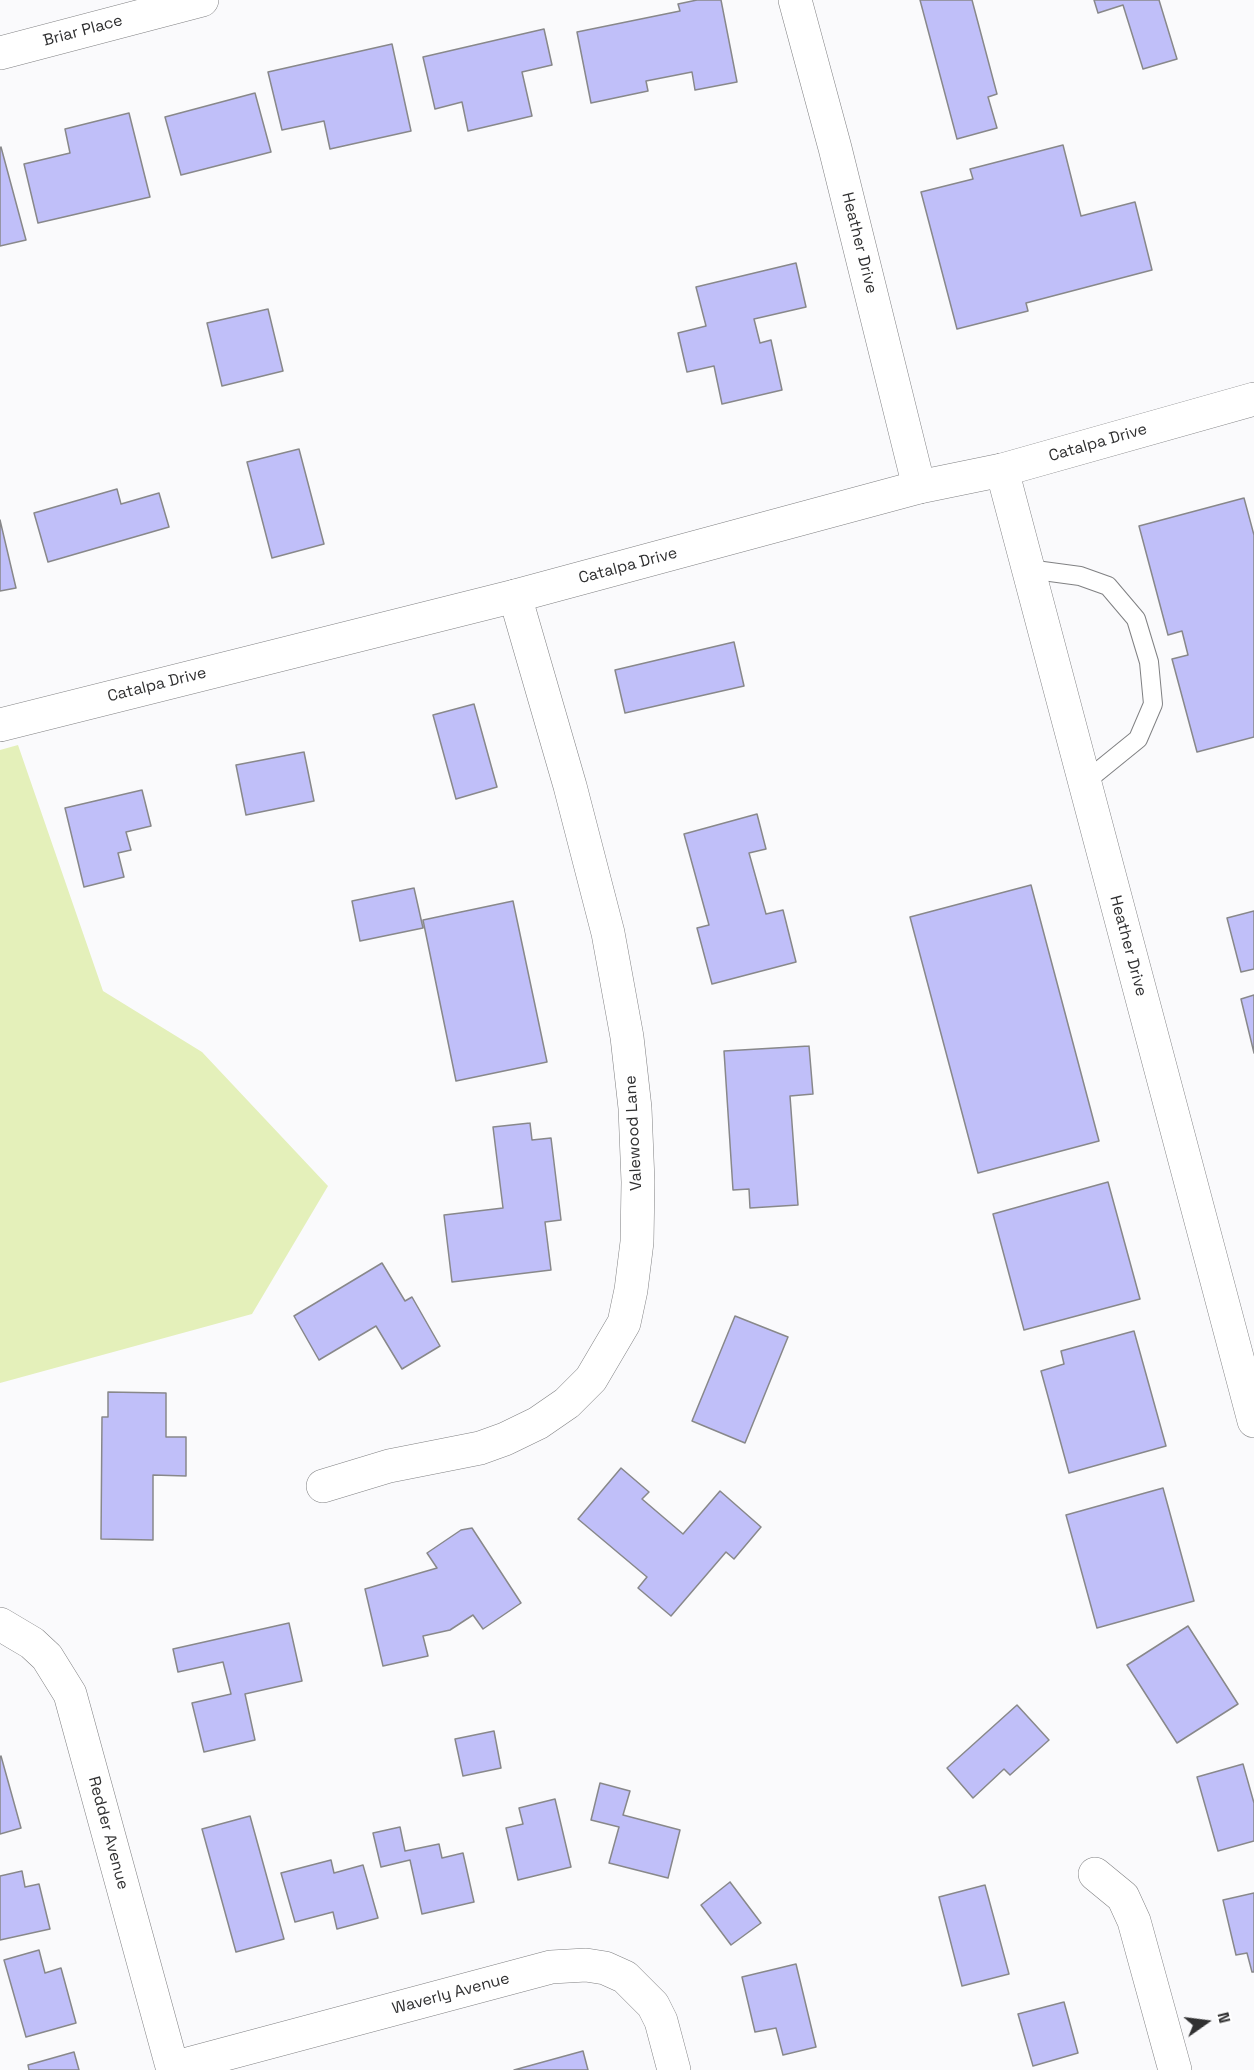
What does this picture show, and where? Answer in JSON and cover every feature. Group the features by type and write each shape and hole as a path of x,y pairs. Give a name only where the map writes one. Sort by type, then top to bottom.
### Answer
{"street":[{"name":"Briar Place","path":"0,53 202,0"},
{"name":"Heather Drive","path":"795,0 835,148 919,487"},
{"name":"Catalpa Drive","path":"0,725 515,596 919,487 1002,470 1254,399"},
{"name":"Heather Drive","path":"1002,470 1254,1421"},
{"name":"Valewood Lane","path":"322,1486 389,1466 480,1448 505,1439 538,1422 567,1403 591,1379 624,1323 637,1242 638,1182 635,1108 627,1036 605,922 515,596"},
{"name":"Redder Avenue","path":"0,1624 32,1642 47,1657 70,1694 173,2069"},
{"path":"1095,1874 1123,1897 1134,1922 1175,2070"},
{"name":"Waverly Avenue","path":"173,2069 552,1967 586,1965 605,1968 625,1977 653,2005 661,2021 674,2070"}],"lane":[{"path":"1028,569 1080,576 1108,586 1136,620 1149,662 1153,704 1138,739 1085,782"}],"green space":[{"path":"18,745 103,991 202,1052 328,1186 252,1314 0,1383 0,750"}],"building":[{"path":"697,0 721,0 737,82 695,90 692,72 646,81 648,91 591,103 577,32 680,11 678,4"},
{"path":"920,0 972,0 997,94 988,97 997,128 957,139"},
{"path":"1094,0 1159,0 1177,59 1143,69 1123,5 1098,13"},
{"path":"544,29 552,65 522,72 532,116 468,131 462,102 435,109 423,57"},
{"path":"392,44 411,131 330,149 324,121 282,130 268,72"},
{"path":"255,93 271,152 181,175 165,117"},
{"path":"129,113 150,197 38,223 24,164 70,153 65,129"},
{"path":"1063,145 1081,216 1135,202 1152,270 1026,303 1028,311 957,329 921,192 973,179 970,169"},
{"path":"0,148 26,240 0,246"},
{"path":"796,263 806,307 754,319 760,343 771,340 782,390 722,404 714,366 687,372 678,333 706,326 696,287"},
{"path":"268,309 283,371 222,386 207,323"},
{"path":"299,449 324,544 272,558 247,462"},
{"path":"117,489 121,504 159,493 169,527 48,562 34,513"},
{"path":"1244,498 1254,535 1254,737 1197,752 1172,659 1188,655 1182,631 1168,635 1139,526"},
{"path":"0,520 16,588 0,591"},
{"path":"734,642 744,686 625,713 615,670"},
{"path":"474,704 497,787 456,799 433,715"},
{"path":"304,752 314,801 246,815 236,765"},
{"path":"142,790 151,826 126,832 131,850 118,853 124,877 84,887 65,808"},
{"path":"757,814 766,849 749,853 766,914 783,910 796,962 712,984 697,928 709,925 684,834"},
{"path":"1031,885 1099,1141 978,1173 910,917"},
{"path":"414,888 423,928 360,941 352,901"},
{"path":"513,901 547,1062 456,1081 423,920"},
{"path":"1254,911 1254,969 1241,972 1227,918"},
{"path":"1254,995 1254,1053 1241,999"},
{"path":"809,1046 813,1094 790,1096 798,1205 750,1208 749,1189 733,1190 724,1051"},
{"path":"530,1123 532,1140 551,1138 561,1220 545,1222 551,1270 452,1282 444,1215 503,1208 493,1127"},
{"path":"1108,1182 1140,1299 1024,1330 993,1214"},
{"path":"382,1263 405,1301 412,1297 440,1346 402,1369 376,1326 319,1360 294,1316"},
{"path":"735,1316 788,1337 745,1443 692,1421"},
{"path":"1134,1331 1166,1446 1069,1473 1041,1371 1064,1364 1061,1351"},
{"path":"108,1392 166,1393 166,1437 186,1437 186,1476 153,1475 153,1540 101,1539 102,1417 108,1417"},
{"path":"621,1468 649,1492 642,1499 683,1534 720,1491 761,1527 734,1559 726,1552 671,1616 638,1588 647,1577 578,1519"},
{"path":"1163,1488 1194,1601 1097,1628 1066,1515"},
{"path":"472,1528 521,1603 483,1629 473,1615 450,1630 423,1636 428,1656 383,1666 365,1589 437,1568 427,1553 461,1530"},
{"path":"289,1623 302,1681 245,1694 255,1740 204,1752 192,1703 231,1694 223,1662 178,1672 173,1649"},
{"path":"1188,1626 1238,1704 1177,1743 1127,1665"},
{"path":"1017,1705 1049,1740 1010,1775 1004,1769 973,1798 947,1768"},
{"path":"494,1731 501,1768 463,1776 455,1739"},
{"path":"0,1757 21,1828 0,1834"},
{"path":"1243,1764 1254,1803 1254,1841 1218,1851 1197,1777"},
{"path":"600,1783 630,1791 623,1815 680,1830 668,1878 609,1863 619,1827 591,1820"},
{"path":"555,1799 571,1867 518,1880 506,1828 523,1824 519,1808"},
{"path":"250,1816 284,1939 236,1952 202,1829"},
{"path":"400,1827 405,1851 439,1844 442,1858 463,1853 474,1902 422,1914 410,1860 381,1867 373,1833"},
{"path":"331,1860 334,1873 363,1865 378,1918 337,1929 333,1912 295,1922 281,1873"},
{"path":"22,1871 25,1887 39,1884 50,1929 0,1940 0,1876"},
{"path":"730,1882 761,1923 731,1945 701,1905"},
{"path":"985,1885 1009,1974 962,1986 939,1897"},
{"path":"1254,1893 1254,1972 1252,1972 1247,1953 1236,1955 1223,1900"},
{"path":"39,1950 45,1973 61,1968 76,2023 26,2037 4,1960"},
{"path":"796,1964 816,2047 783,2055 776,2028 755,2032 742,1977"},
{"path":"1064,2002 1078,2053 1033,2066 1018,2014"},
{"path":"583,2051 588,2070 514,2070"},
{"path":"74,2052 79,2070 29,2070 28,2065"}]}
